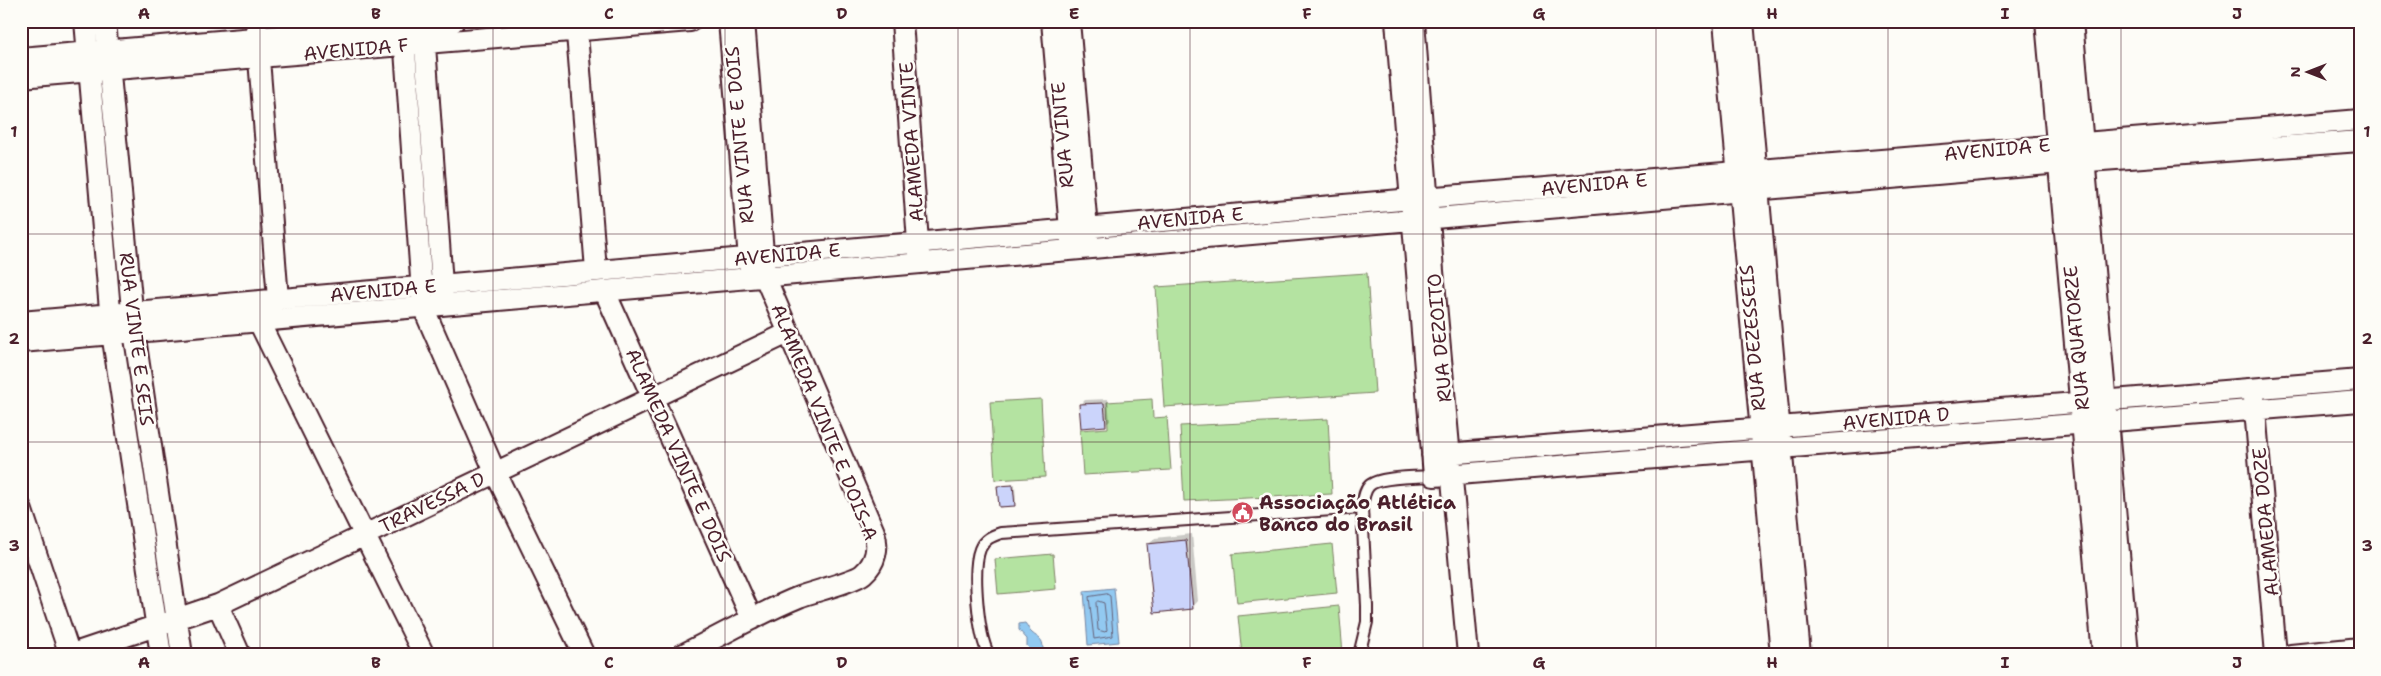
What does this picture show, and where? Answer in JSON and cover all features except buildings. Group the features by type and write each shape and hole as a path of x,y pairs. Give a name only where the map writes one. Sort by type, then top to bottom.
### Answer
{"street":[{"name":"RUA VINTE E SEIS","path":"85,21 98,61 134,331 182,655"},
{"name":"RUA VINTE E SEIS","path":"105,21 98,61 111,323 161,655"},
{"name":"AVENIDA F","path":"424,29 454,21"},
{"name":"AVENIDA F","path":"21,77 98,61 258,39 424,29 576,26 690,21"},
{"name":"RUA VINTE E DOIS","path":"729,21 758,278"},
{"name":"RUA VINTE E DOIS","path":"744,21 756,257"},
{"name":"ALAMEDA VINTE","path":"902,21 920,263"},
{"name":"RUA VINTE","path":"1052,21 1079,238"},
{"name":"RUA VINTE","path":"1069,21 1079,238"},
{"name":"RUA DEZOITO","path":"1396,21 1422,220 1433,271 1441,454 1468,655"},
{"name":"RUA DEZOITO","path":"1414,21 1420,198"},
{"name":"RUA DEZESSEIS","path":"1724,21 1749,192 1770,438 1781,655"},
{"name":"RUA DEZESSEIS","path":"1743,21 1747,172"},
{"name":"RUA QUATORZE","path":"2048,21 2071,152"},
{"name":"RUA QUATORZE","path":"2070,21 2071,152 2094,411 2126,655"},
{"path":"576,26 596,270"},
{"path":"424,29 444,306"},
{"path":"404,30 423,307 496,472 584,655"},
{"path":"258,39 278,299"},
{"name":"AVENIDA F","path":"21,58 98,61"},
{"name":"AVENIDA E","path":"21,342 111,323 132,311 918,242 1079,238 1422,220 1749,192 2071,152 2360,120"},
{"name":"AVENIDA E","path":"21,322 111,323 134,331 260,322 920,263 1079,238 1322,206 1747,172 2071,152 2360,141"},
{"name":"ALAMEDA VINTE E DOIS-A","path":"752,619 798,598 860,577 870,567 876,549 874,532 788,333 758,278"},
{"name":"ALAMEDA VINTE E DOIS","path":"605,292 752,619"},
{"path":"260,322 424,655"},
{"name":"TRAVESSA D","path":"70,655 218,605 652,396 788,333"},
{"name":"AVENIDA D","path":"1443,475 1770,438 2094,411 2253,389 2360,380"},
{"name":"ALAMEDA DOZE","path":"2253,389 2276,655"},
{"name":"AVENIDA D","path":"2094,411 2255,410 2360,400"},
{"name":"RUA QUATORZE","path":"2094,411 2105,655"},
{"name":"RUA DEZESSEIS","path":"1770,438 1800,655"},
{"name":"AVENIDA D","path":"1441,454 1770,438"},
{"path":"21,508 70,655"},
{"path":"218,605 240,655"},
{"path":"682,655 752,619"},
{"path":"2291,655 2360,648"}],"lane":[{"path":"1413,478 1420,474 1441,454"},
{"path":"1359,655 1367,622 1362,508 1366,489 1373,482 1443,475"},
{"path":"989,655 984,646 979,623 977,577 980,549 992,536 1000,533 1362,508"}],"green space":[{"path":"1367,273 1375,393 1164,407 1156,287"},
{"path":"1041,399 1045,477 995,480 990,402"},
{"path":"1152,399 1153,418 1167,417 1171,470 1083,475 1080,430 1108,428 1107,402"},
{"path":"1328,419 1332,494 1184,501 1180,426"},
{"path":"1332,544 1337,593 1237,603 1232,554"},
{"path":"1053,554 1056,589 998,594 995,559"},
{"path":"1339,606 1343,654 1242,655 1238,616"}],"water":[{"path":"1114,588 1119,642 1088,645 1084,591"},
{"path":"1025,623 1031,632 1039,638 1043,649 1035,651 1027,646 1027,639 1019,630 1019,624"}],"place":[{"name":"Associação Atlética Banco do Brasil","path":"1243,513"}]}
